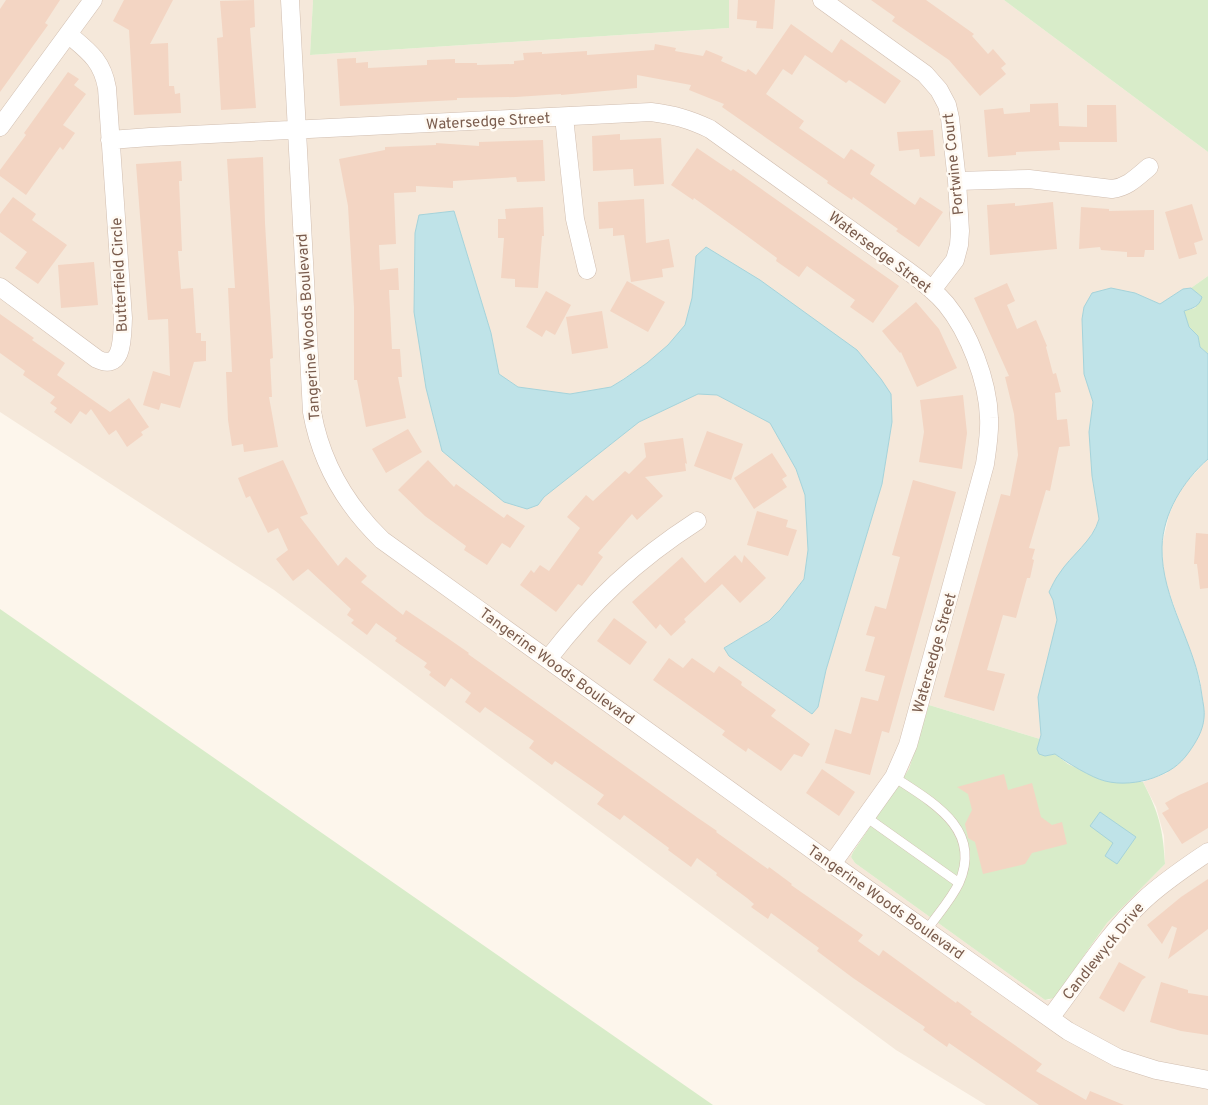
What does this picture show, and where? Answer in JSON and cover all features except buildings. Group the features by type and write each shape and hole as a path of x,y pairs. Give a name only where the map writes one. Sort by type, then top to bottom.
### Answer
{"street":[{"path":"0,127 93,0"},
{"name":"Tangerine Woods Boulevard","path":"290,0 312,412 319,442 330,471 354,510 382,540 832,864 1050,1018 1090,1044 1118,1058 1156,1070 1208,1080"},
{"name":"Portwine Court","path":"822,0 925,74 939,90 947,105 957,181 959,245 955,260 932,290"},
{"name":"Butterfield Circle","path":"0,288 97,359 103,362 110,362 116,357 121,344 123,318 105,77 100,65 90,52 68,34"},
{"name":"Watersedge Street","path":"296,130 651,112 687,118 710,129 908,271 932,290 958,321 978,365 986,392 988,440 979,490 908,745 894,777 832,864"},
{"path":"564,117 575,219 587,270"},
{"path":"110,140 296,130"},
{"path":"957,181 1030,179 1112,189 1121,188 1130,183 1149,167"},
{"path":"548,659 570,631 613,585 665,542 697,521"},
{"name":"Candlewyck Drive","path":"1050,1018 1107,942 1144,900 1172,876 1208,852"}],"lane":[{"path":"894,777 944,812 957,828 964,845 964,868 958,883 926,930"},
{"path":"866,817 958,883"}],"shaded area":[{"path":"0,0 313,0 310,55 729,28 729,0 1004,0 1208,152 1208,276 1191,288 1183,289 1160,304 1135,293 1092,293 1084,307 1082,319 1084,374 1093,402 1089,432 1092,476 1099,519 1087,541 1059,574 1049,591 1057,620 1038,697 1040,739 929,705 909,769 853,851 851,857 855,863 1045,1000 1049,1000 1059,992 1107,923 1165,864 1164,836 1156,807 1143,782 1167,773 1203,701 1200,679 1167,586 1163,566 1162,545 1169,515 1180,489 1208,459 1208,1105 986,1105 896,1050 274,590 0,412","holes":["454,211 491,333 499,374 518,387 570,394 611,387 647,363 668,345 685,325 692,298 892,422 882,484 826,670 818,707 812,713 724,648 769,621 804,579 808,550 805,495 796,469 770,423 717,395 698,394 639,422 544,497 538,505 442,452 426,388 414,312 415,233 420,215"]}],"green space":[{"path":"313,0 729,0 729,28 310,55"},
{"path":"1004,0 1208,0 1208,152"},
{"path":"1208,276 1208,354 1200,347 1198,336 1189,327 1184,311 1195,308 1202,297 1191,288"},
{"path":"0,609 713,1105 0,1105"},
{"path":"929,705 1040,739 1037,749 1045,756 1055,754 1068,764 1104,781 1143,782 1153,803 1163,841 1165,864 1107,923 1054,998 1045,1000 855,863 851,857 909,769"}],"water":[{"path":"454,211 491,333 499,374 518,387 570,394 611,387 647,363 668,345 685,325 692,298 696,256 706,247 760,280 857,350 881,379 891,394 892,422 882,484 826,670 818,707 812,714 729,656 724,648 769,621 804,579 808,550 805,495 796,469 770,423 717,395 698,394 639,422 544,497 538,505 527,509 504,502 442,451 426,388 414,312 415,233 419,215"},
{"path":"1111,288 1135,293 1160,304 1183,289 1191,288 1202,297 1197,305 1184,311 1189,327 1198,336 1200,347 1208,354 1208,459 1190,477 1176,498 1166,522 1162,547 1167,585 1199,677 1204,710 1203,723 1199,736 1192,748 1173,768 1148,780 1123,783 1093,777 1055,754 1045,756 1039,754 1037,749 1041,735 1038,697 1057,620 1053,600 1049,592 1064,567 1092,534 1099,519 1092,476 1089,432 1093,402 1084,374 1082,319 1084,307 1092,293"},
{"path":"1100,812 1136,837 1117,864 1105,856 1113,843 1090,826"}]}
